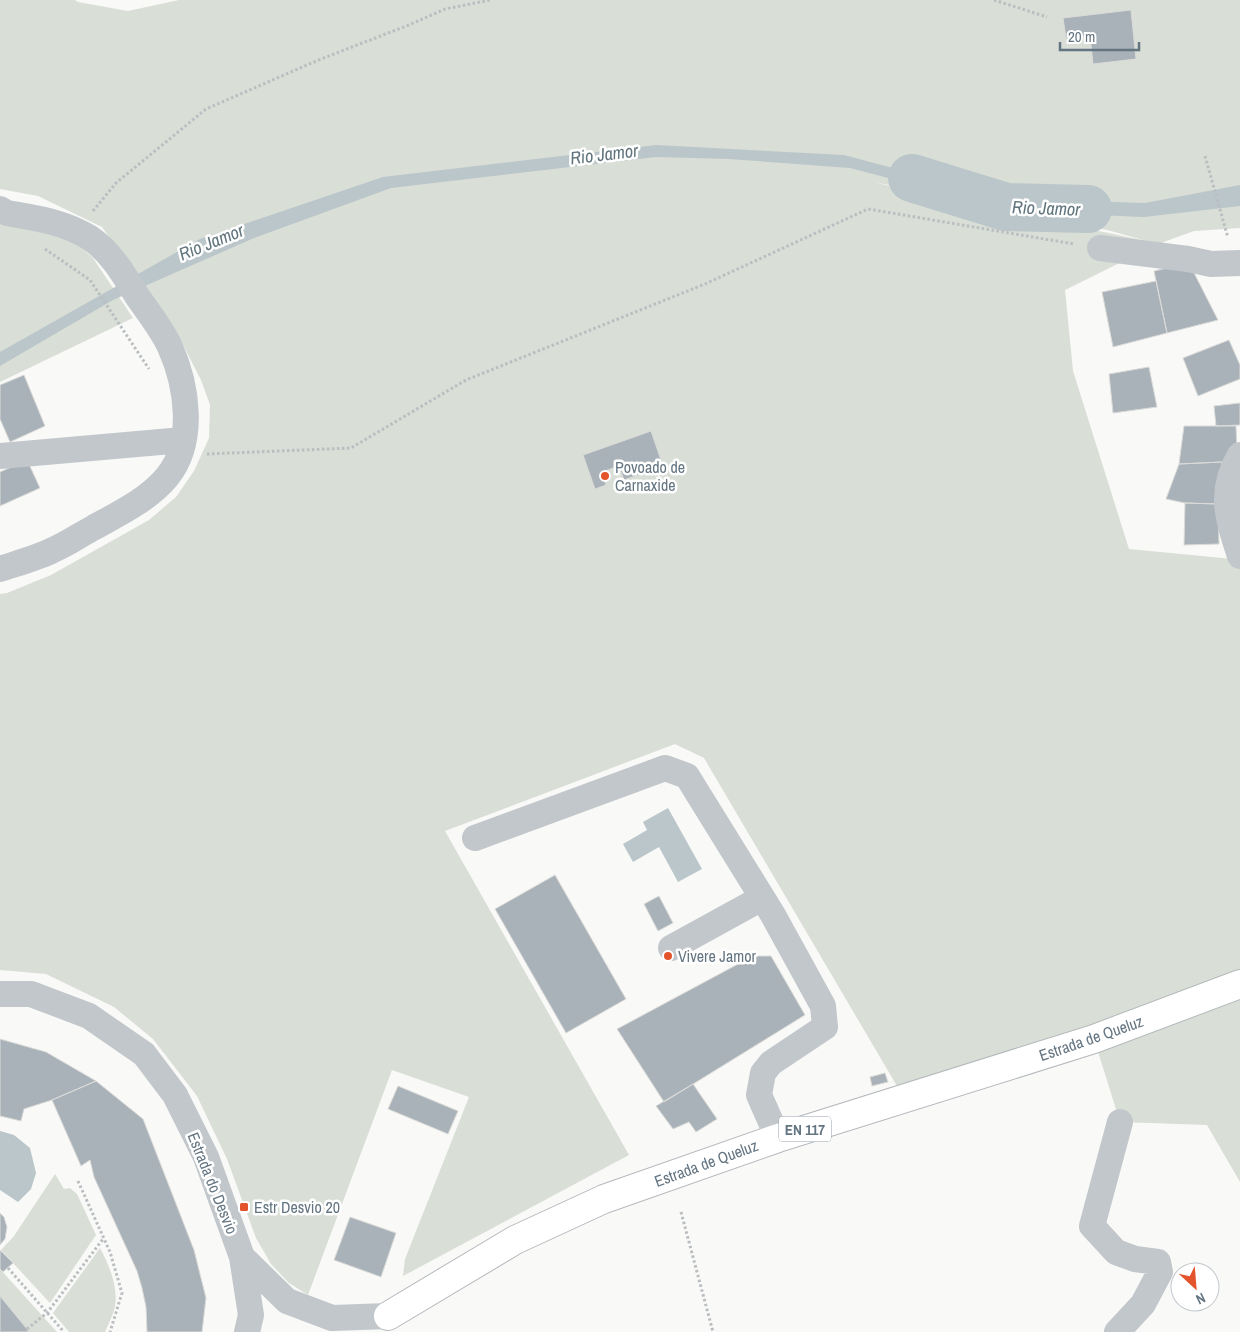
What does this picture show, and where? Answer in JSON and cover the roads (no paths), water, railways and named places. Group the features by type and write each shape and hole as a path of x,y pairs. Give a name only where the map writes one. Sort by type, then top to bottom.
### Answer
{"main road":[{"name":"Estrada de Queluz","path":"388,1316 524,1236 604,1199 778,1138 1094,1039 1240,984"}],"street":[{"path":"0,209 67,226 106,251 170,346 184,389 186,405 181,447 168,476 147,495 53,551 0,569"},
{"path":"1100,248 1188,259 1211,264 1238,263"},
{"path":"0,456 181,447"},
{"path":"1240,455 1228,480 1226,504 1240,556"},
{"path":"475,838 665,768 687,776 762,898 823,1006 826,1027 771,1063 763,1073 760,1095 778,1138"},
{"path":"671,948 762,898"},
{"name":"Estrada do Desvio","path":"0,994 31,994 89,1016 144,1054 175,1095 206,1156 242,1257 287,1301 332,1318 388,1316"},
{"path":"1117,1332 1143,1304 1160,1272 1158,1262 1135,1259 1116,1252 1092,1226 1120,1122"},
{"path":"242,1257 251,1315 249,1330"},
{"name":"Estrada de Queluz","path":"364,1332 388,1316"}],"water":[{"path":"656,145 844,155 900,170 1049,200 1145,203 1240,185 1240,206 1144,217 1049,213 915,185 850,168 729,159 656,157 391,188 254,238 113,300 0,366 0,352 200,239 383,177"},
{"path":"668,808 702,869 678,882 659,847 633,862 623,844 647,830 643,822"},
{"path":"0,1131 14,1135 30,1148 36,1173 31,1189 18,1202 0,1190"}],"waterway":[{"name":"Rio Jamor","path":"912,178 1006,207 1088,209"}],"place":[{"name":"Povoado de Carnaxide","path":"605,476"},
{"name":"Vivere Jamor","path":"668,956"},
{"name":"Estr Desvio 20","path":"244,1207"}]}
